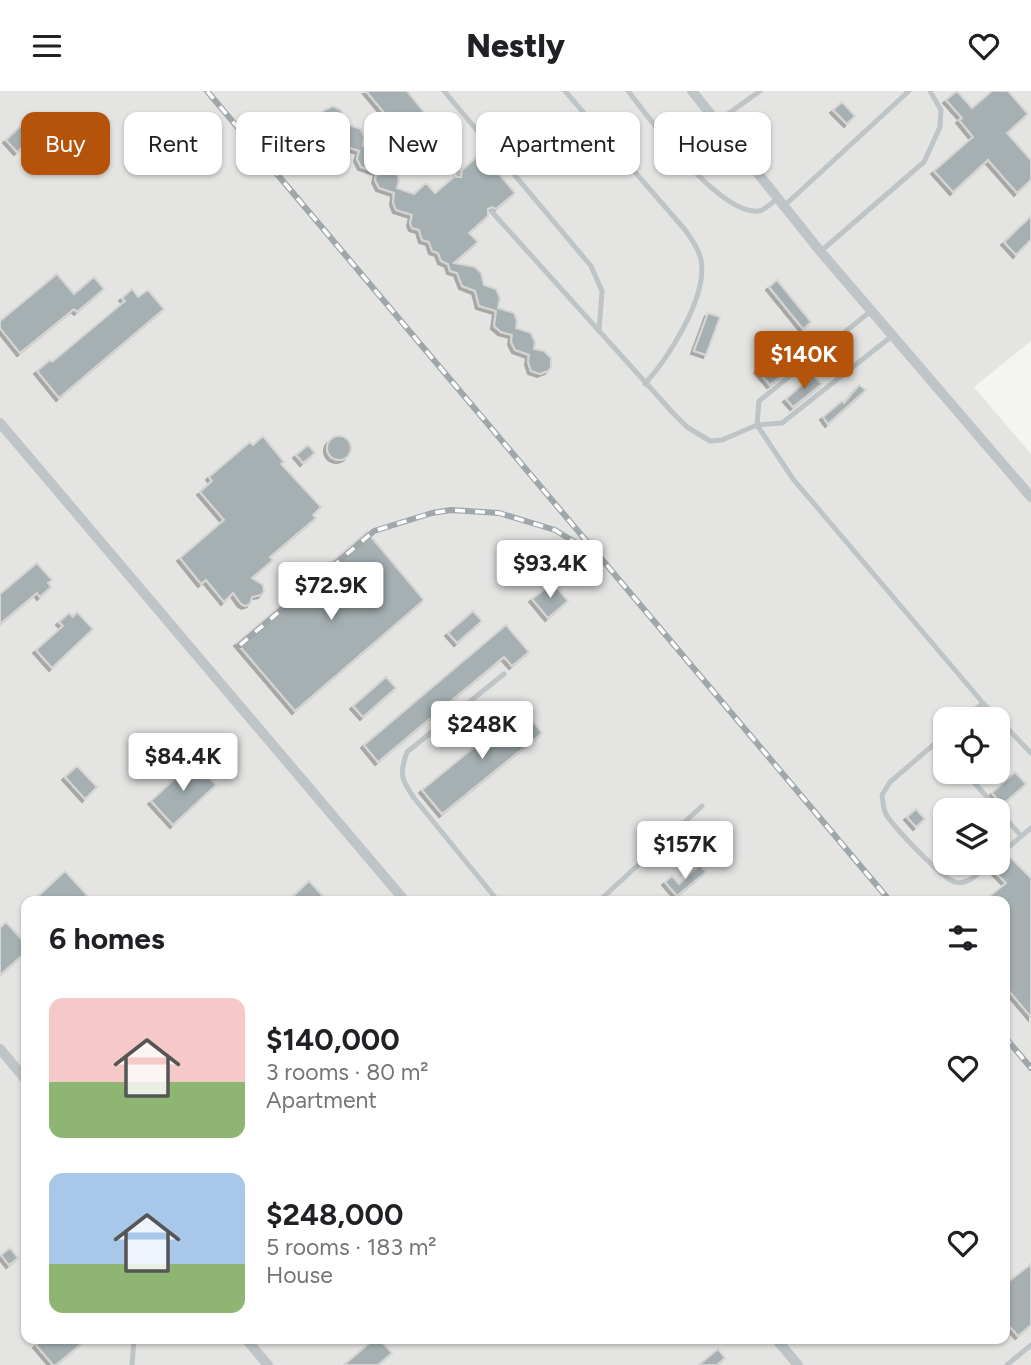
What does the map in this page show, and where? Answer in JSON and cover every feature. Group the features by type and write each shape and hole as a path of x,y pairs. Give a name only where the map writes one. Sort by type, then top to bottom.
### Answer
{"street":[{"path":"692,91 710,112"},
{"path":"759,175 820,251 1031,498"},
{"path":"0,423 401,896"},
{"path":"0,1049 21,1074"},
{"path":"250,1344 268,1365"},
{"path":"780,1344 798,1365"}],"lane":[{"path":"444,91 591,267 602,291 598,331"},
{"path":"565,91 686,230 702,262 697,293 687,321 664,362 645,384"},
{"path":"628,91 689,167 728,201 749,211 762,211 780,203 909,91"},
{"path":"731,112 760,91"},
{"path":"820,251 924,162 940,127 941,110 930,91"},
{"path":"492,212 645,384 687,427 710,441 722,440 757,425 782,423 893,335"},
{"path":"872,310 759,401 757,425 793,479 983,703 1031,753"},
{"path":"494,896 414,798 402,781 402,766 407,752 504,674"},
{"path":"978,707 983,703"},
{"path":"933,744 890,782 882,795 885,812 933,863"},
{"path":"976,784 1021,836"},
{"path":"603,896 702,806"},
{"path":"1010,846 1031,828"},
{"path":"945,875 956,883 966,882 975,875"},
{"path":"132,1365 133,1344"},
{"path":"1007,1365 1031,1345"}],"shaded area":[{"path":"0,91 1031,91 1031,341 974,387 1031,454 1031,1365 0,1365"}],"building":[{"path":"366,91 407,91 424,112 383,112"},
{"path":"957,91 972,108 992,91 1008,91 1028,114 1007,133 1031,160 1031,180 1017,193 988,160 953,192 934,171 973,137 959,120 962,118 946,100"},
{"path":"842,102 855,116 847,124 833,110"},
{"path":"333,106 342,112 323,112"},
{"path":"350,125 361,129 364,137 364,168 357,159 359,151 350,148"},
{"path":"21,126 21,148 17,152 6,140"},
{"path":"476,157 476,175 500,175 515,193 496,209 488,209 488,216 469,233 478,242 454,263 475,267 481,273 484,285 496,289 500,298 498,308 514,313 516,328 531,333 535,342 534,349 544,351 551,358 548,371 540,374 531,371 529,355 515,350 511,342 512,335 501,332 494,326 496,311 479,306 475,291 462,286 457,273 450,271 448,264 441,261 438,253 432,251 429,242 422,240 419,230 412,228 412,215 396,210 394,193 379,188 375,180 376,175 397,175 397,188 414,194 426,183 435,193 454,177 461,177 462,170"},
{"path":"1031,216 1031,240 1016,255 1004,242"},
{"path":"57,274 74,294 94,277 104,289 77,312 74,309 20,353 0,328 0,321"},
{"path":"777,280 811,322 803,329 769,287"},
{"path":"132,289 138,297 148,290 164,309 59,398 37,371 50,360 52,362 125,301 122,298"},
{"path":"708,313 720,317 706,355 694,351"},
{"path":"789,342 803,359 770,385 757,370"},
{"path":"813,375 822,384 793,407 786,399"},
{"path":"859,385 866,390 828,424 823,417 842,401 844,403"},
{"path":"263,436 284,462 281,464 321,507 313,515 316,518 270,557 273,560 252,578 263,585 264,592 252,597 250,604 245,606 233,593 224,602 206,580 201,584 180,558 224,520 200,492 212,481 209,477 250,442 253,445"},
{"path":"339,436 348,439 351,448 348,457 339,460 330,457 327,448 330,439"},
{"path":"308,445 315,453 303,463 296,455"},
{"path":"367,532 424,600 295,711 237,643"},
{"path":"37,563 52,580 48,583 51,587 40,597 37,593 0,624 0,594"},
{"path":"553,583 568,601 548,618 532,599"},
{"path":"473,611 482,621 457,643 448,633"},
{"path":"77,612 93,629 52,668 36,650 63,626 59,622 69,613 73,617"},
{"path":"506,625 529,652 512,666 504,657 378,762 364,745"},
{"path":"386,677 396,688 363,717 353,706"},
{"path":"522,708 542,733 442,814 422,790"},
{"path":"194,761 216,785 173,825 151,801"},
{"path":"77,766 97,787 85,799 65,777"},
{"path":"1015,772 1026,784 1010,798 996,798 992,793 1002,784 1010,784 1010,777"},
{"path":"916,809 925,819 916,827 907,817"},
{"path":"1010,857 1031,878 1031,1017 1010,992 1010,896 990,896 1006,883 998,875 1010,875"},
{"path":"700,865 706,872 677,896 665,882 672,876 679,884"},
{"path":"65,871 87,895 86,896 38,896"},
{"path":"309,881 323,896 293,896"},
{"path":"6,922 21,938 21,956 0,975 0,928"},
{"path":"10,1248 18,1258 9,1265 1,1255"},
{"path":"1031,1264 1031,1325 1018,1336 1010,1327 1010,1280"},
{"path":"81,1344 56,1365 53,1365 36,1345"},
{"path":"368,1344 384,1344 392,1353 378,1365 344,1365"},
{"path":"718,1349 725,1358 717,1365 699,1365"}],"railway":[{"path":"207,91 886,896"},
{"path":"240,645 374,531 432,513 451,510 499,513 555,530 586,549"},
{"path":"1010,1043 1031,1068"}]}
